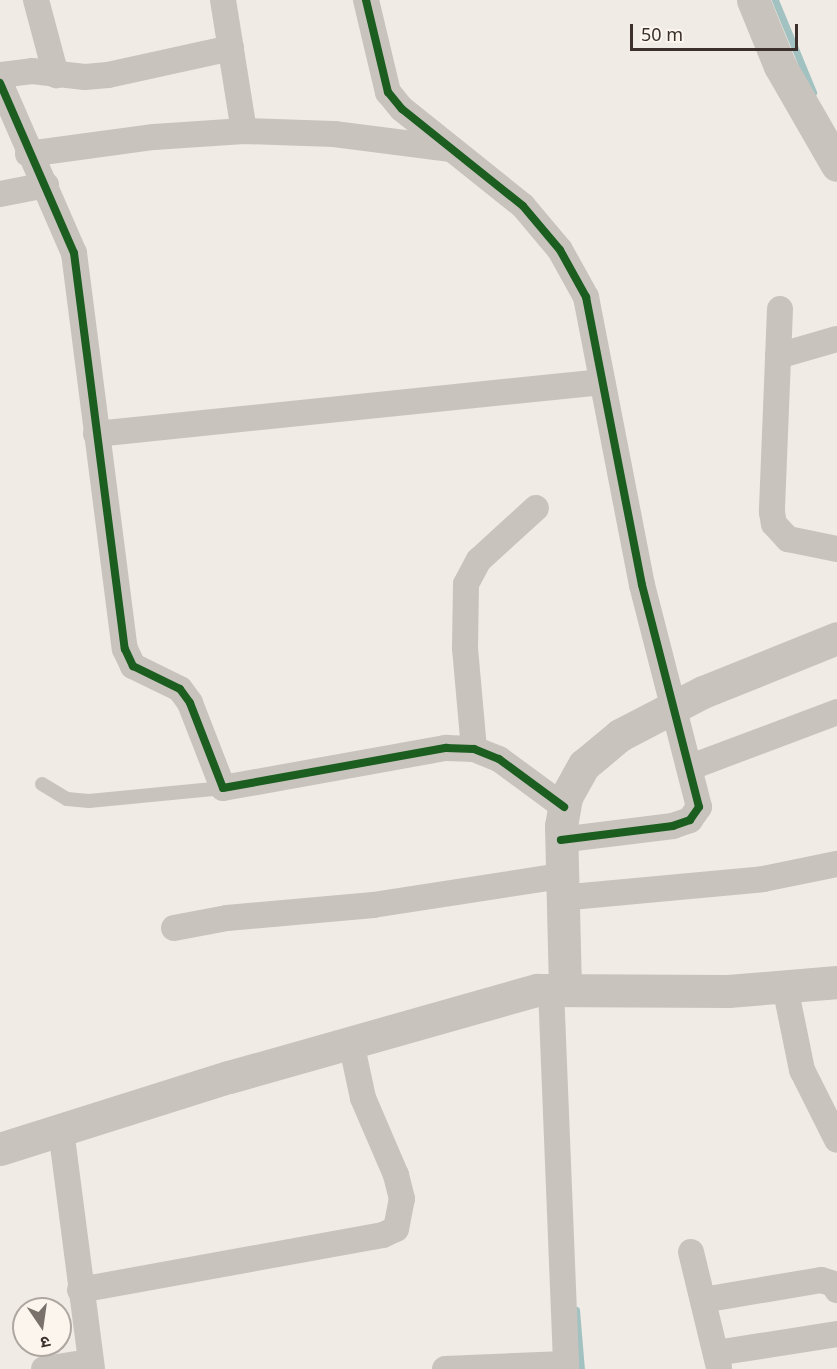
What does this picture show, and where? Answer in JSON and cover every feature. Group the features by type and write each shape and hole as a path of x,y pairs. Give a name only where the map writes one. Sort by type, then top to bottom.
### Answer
{"street":[{"path":"36,0 56,75"},
{"path":"223,0 244,131"},
{"path":"366,0 388,92 402,109 524,206 560,250 586,297 642,585 699,795 699,807 690,820 673,826 561,840"},
{"path":"753,0 780,66 837,165"},
{"path":"0,75 32,71 56,75 108,75 231,48"},
{"path":"0,83 28,154 46,185 74,254 125,649 133,666 180,689 190,703 223,789 446,748 474,749 498,759 564,807"},
{"path":"28,154 143,138 244,131 334,134 452,149"},
{"path":"0,194 46,185"},
{"path":"780,309 771,512 774,524 788,539 837,549"},
{"path":"778,356 837,339"},
{"path":"96,434 602,382"},
{"path":"474,749 465,648 466,584 479,560 536,508"},
{"path":"445,1369 565,1367 558,989 561,840 564,807 584,765 620,735 675,706 837,638"},
{"path":"691,767 837,712"},
{"path":"174,928 226,918 560,887 763,879 837,864"},
{"path":"0,1149 351,1042 558,989 728,991 837,982"},
{"path":"785,987 802,1070 837,1140"},
{"path":"80,1290 383,1235 396,1229 402,1199 396,1175 363,1098 351,1042"},
{"path":"44,1369 91,1366 62,1130"},
{"path":"692,1252 718,1361 837,1334"},
{"path":"703,1300 821,1280 834,1284 837,1290"}],"lane":[{"path":"42,784 67,799 89,801 223,789"}],"waterway":[{"path":"775,0 813,92"},
{"path":"576,1310 581,1369"}],"cycle path":[{"path":"366,0 388,92 402,109 523,206 560,250 586,297 642,585 699,807 690,820 673,826 561,840"},
{"path":"0,83 74,253 125,649 133,666 180,689 190,703 223,788 446,748 474,749 499,759 564,807"}]}
